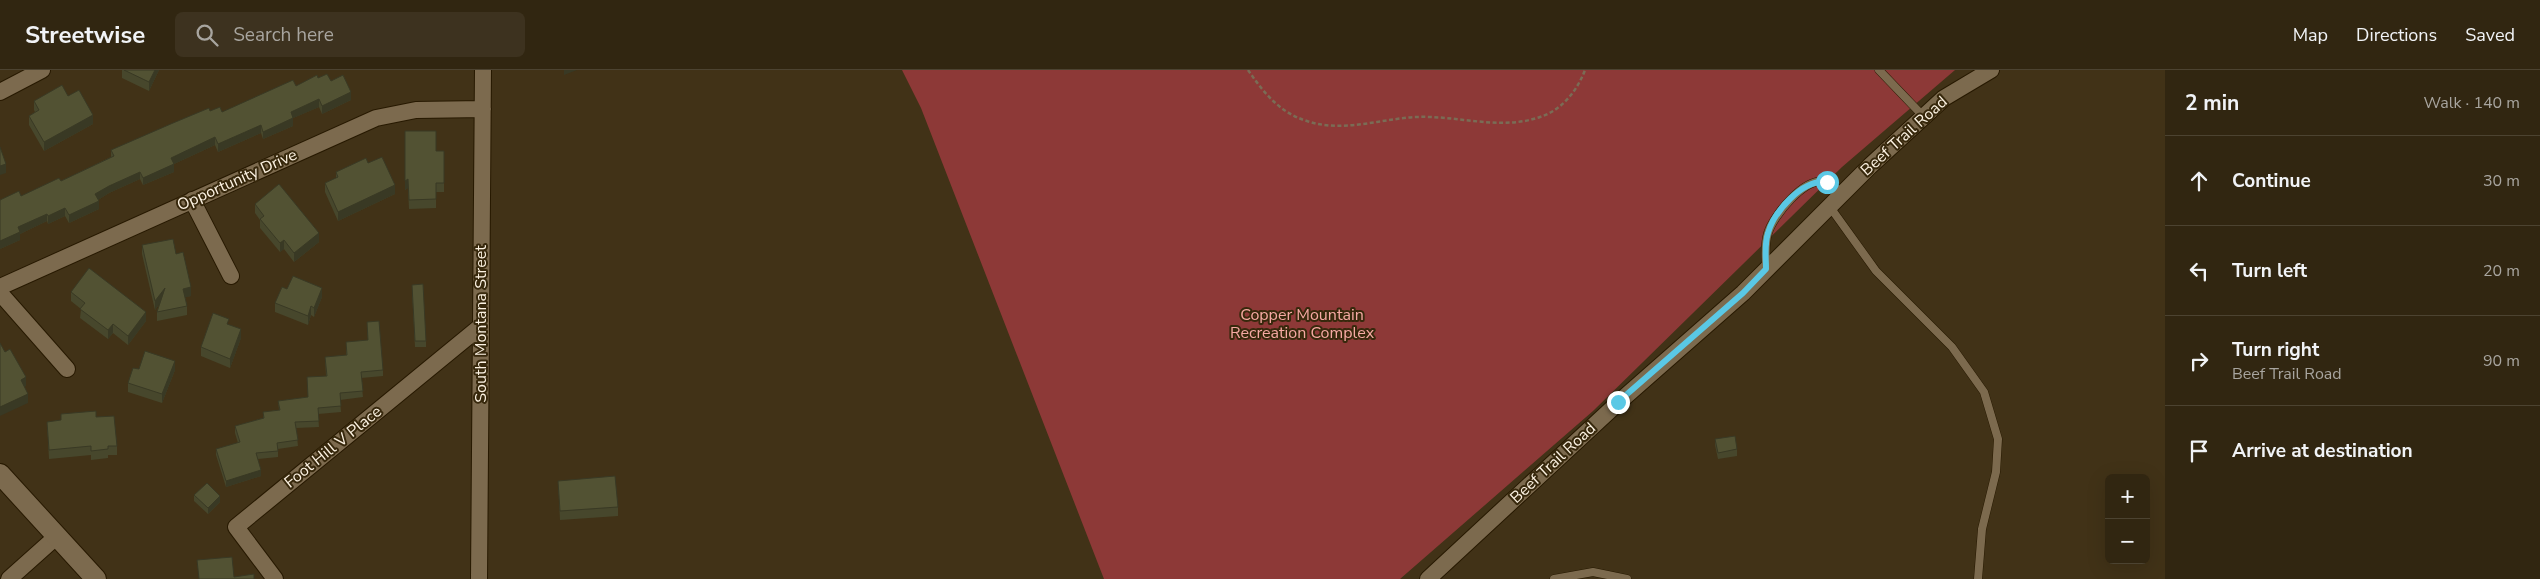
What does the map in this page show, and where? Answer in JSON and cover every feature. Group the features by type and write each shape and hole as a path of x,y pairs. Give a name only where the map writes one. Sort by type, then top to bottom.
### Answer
{"street":[{"path":"0,92 42,70"},
{"name":"South Montana Street","path":"479,579 483,70"},
{"name":"Beef Trail Road","path":"1428,579 1618,402 1743,293 1829,206 1924,116 1944,98 1991,70"},
{"name":"Opportunity Drive","path":"0,287 376,118 416,110 483,109"},
{"path":"192,200 231,276"},
{"path":"0,292 67,368"},
{"name":"Foot Hill V Place","path":"275,579 236,527 481,326"},
{"path":"0,474 96,579"},
{"path":"9,579 56,536"}],"lane":[{"path":"1879,70 1924,116"},
{"path":"1766,269 1765,244 1772,222 1804,187 1821,181 1827,182 1834,185 1842,194"},
{"path":"1829,206 1876,271 1952,347 1984,392 1998,439 1996,472 1982,529 1978,579"},
{"path":"1554,579 1593,572 1626,579"}],"path":[{"path":"1248,70 1277,106 1306,121 1334,127 1415,117 1452,117 1515,123 1541,117 1560,107 1573,93 1586,70"}],"green space":[{"name":"Copper Mountain Recreation Complex","path":"902,70 1955,70 1842,167 1593,411 1400,579 1104,579 921,108"}],"building":[{"path":"124,70 155,70 149,82"},
{"path":"327,74 331,81 343,75 351,92 322,106 319,99 291,112 293,118 263,132 261,125 218,144 215,137 171,158 174,164 143,178 140,172 109,186 95,194 99,201 69,215 65,208 48,216 47,214 18,227 20,232 0,241 0,200 19,191 21,196 59,178 61,181 114,156 111,150 209,108 210,111 220,107 222,112 293,80 296,86 317,75 318,78"},
{"path":"62,85 68,96 79,90 93,115 44,142 29,116 39,110 34,101"},
{"path":"405,131 436,131 436,151 444,151 444,183 436,183 436,199 409,200 408,179 405,181"},
{"path":"0,147 6,164 0,166"},
{"path":"382,157 395,185 338,212 325,183 338,177 336,172 366,158 368,163"},
{"path":"279,184 319,233 294,253 284,240 280,243 260,219 264,216 255,204"},
{"path":"173,239 176,254 183,252 191,287 183,289 187,306 157,312 165,288 155,301 142,245"},
{"path":"89,268 146,312 128,336 113,324 108,330 80,309 85,303 71,292"},
{"path":"293,276 322,288 314,308 311,306 308,316 275,303 282,287 287,289"},
{"path":"423,284 426,341 415,341 412,285"},
{"path":"213,313 229,319 227,324 241,329 230,359 201,347"},
{"path":"379,321 383,370 361,372 363,391 340,393 341,406 318,408 319,421 295,422 298,440 277,443 278,451 256,453 261,470 226,481 216,449 240,442 235,426 264,418 263,412 280,410 278,401 308,397 307,377 327,376 325,357 347,355 346,342 368,340 367,322"},
{"path":"0,343 5,352 10,349 26,377 21,380 28,394 0,407"},
{"path":"145,351 175,361 162,394 128,383 133,368 139,369"},
{"path":"96,411 96,417 114,416 117,446 108,446 108,449 91,451 91,446 49,450 47,422 61,420 61,414"},
{"path":"1735,436 1737,449 1718,453 1715,439"},
{"path":"615,476 618,507 560,511 558,481"},
{"path":"207,483 220,496 208,508 194,495"},
{"path":"232,557 234,577 254,574 254,579 199,579 197,560"}],"route":[{"path":"1618,402 1743,293 1766,269 1765,244 1772,222 1786,204 1804,187 1821,181 1827,182"}]}
